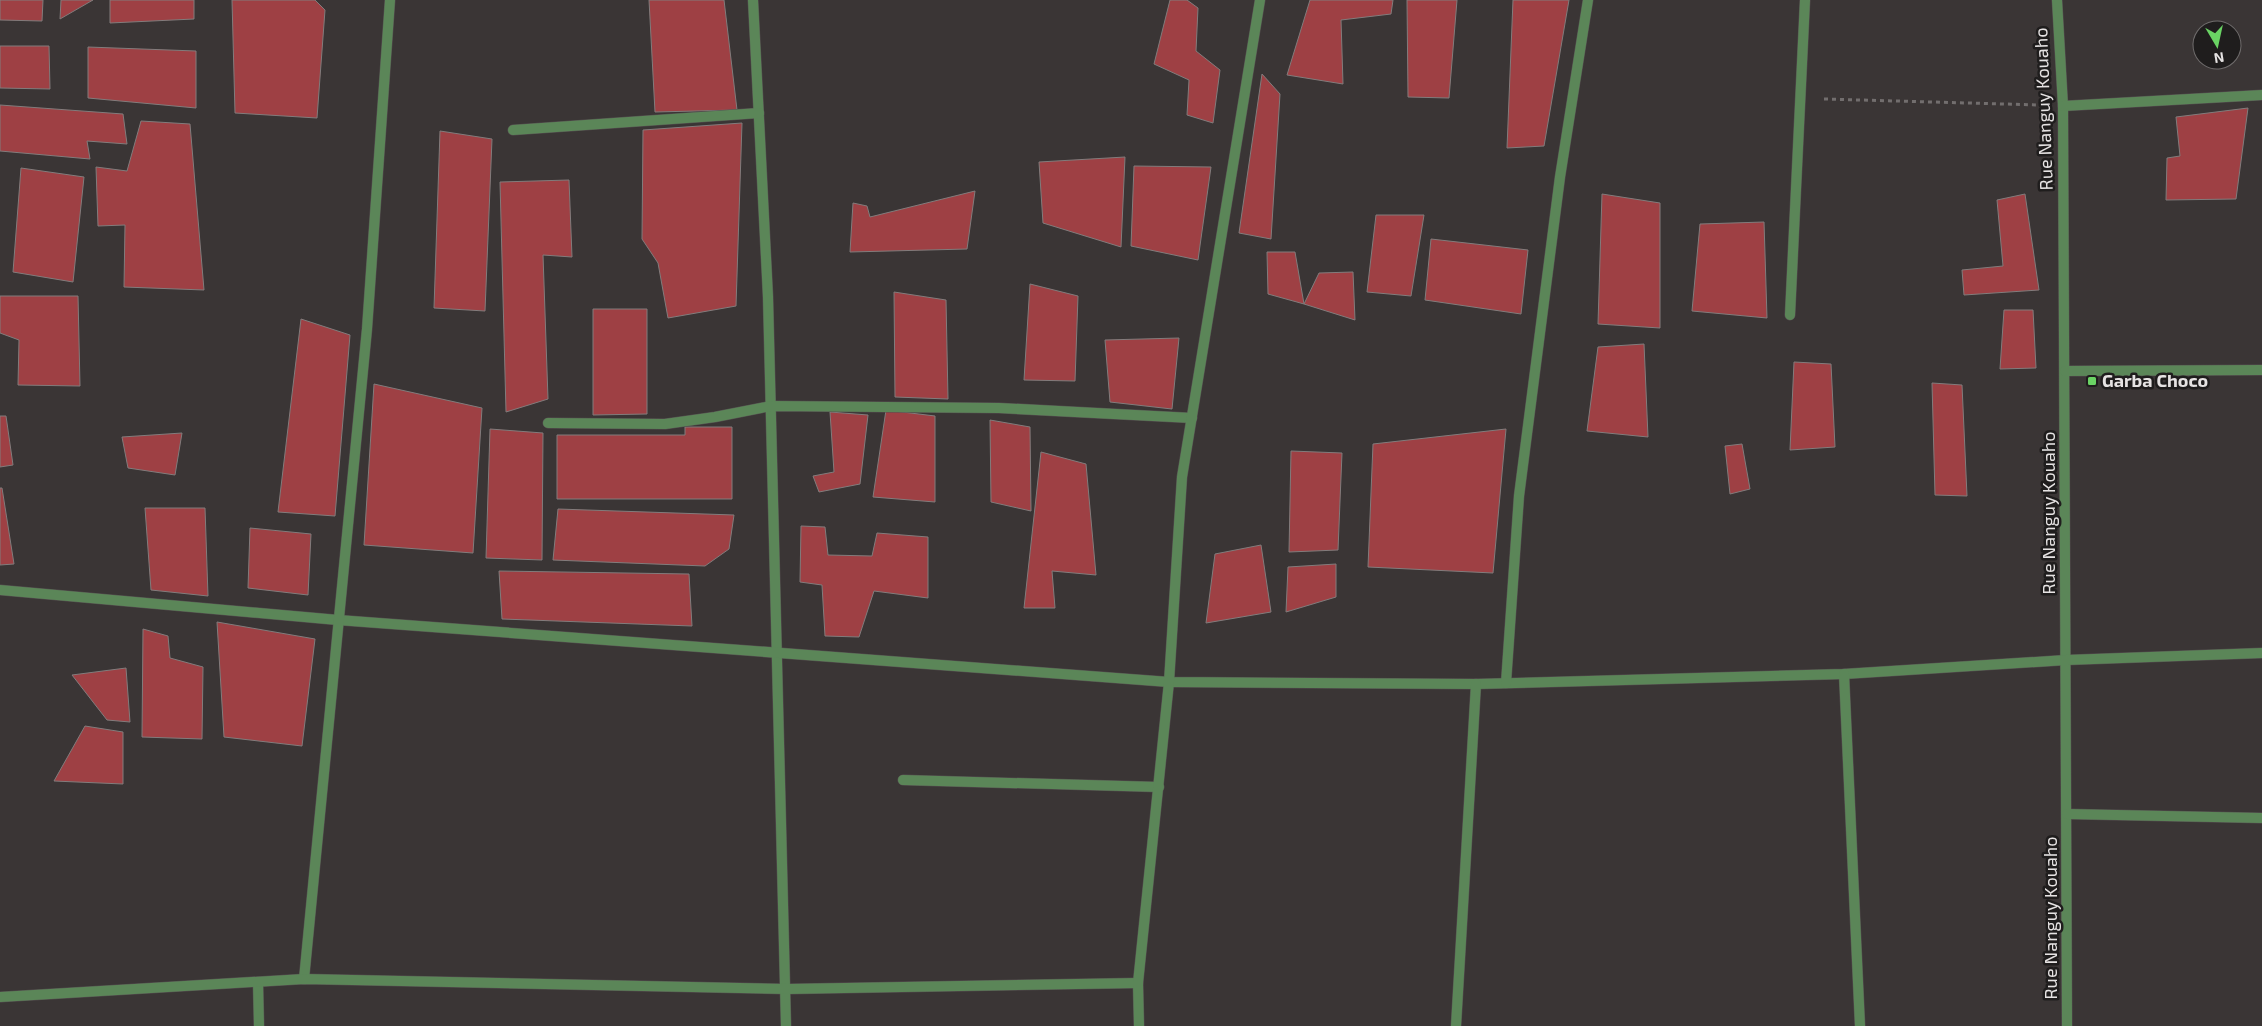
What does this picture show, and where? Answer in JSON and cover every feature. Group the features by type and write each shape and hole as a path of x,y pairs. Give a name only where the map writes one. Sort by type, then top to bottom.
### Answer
{"street":[{"path":"304,979 367,329 390,0"},
{"path":"753,0 771,406 786,1026"},
{"path":"1139,1026 1138,983 1169,682 1182,477 1260,0"},
{"path":"1506,683 1519,496 1560,177 1588,0"},
{"path":"1790,315 1805,0"},
{"name":"Rue Nanguy Kouaho","path":"2057,0 2063,106 2067,1026"},
{"path":"2063,106 2262,95"},
{"path":"513,130 759,113"},
{"path":"2065,371 2262,370"},
{"path":"548,423 666,424 771,406 999,408 1192,418"},
{"path":"0,590 338,620 1169,682 1476,684 1844,674 2066,660 2262,654"},
{"path":"1844,674 1860,1026"},
{"path":"1456,1026 1476,684"},
{"path":"903,780 1159,787"},
{"path":"2067,814 2262,818"},
{"path":"0,997 304,979 786,989 1138,983"},
{"path":"258,982 259,1026"}],"path":[{"path":"1800,98 2063,106"}],"building":[{"path":"0,0 43,0 42,21 0,20"},
{"path":"61,0 93,0 60,19"},
{"path":"110,0 194,0 194,19 110,23"},
{"path":"232,0 315,0 325,10 317,118 235,113"},
{"path":"649,0 724,0 737,110 655,112"},
{"path":"1170,0 1187,0 1198,8 1196,51 1220,70 1213,123 1187,115 1189,80 1154,64"},
{"path":"1310,0 1393,0 1391,14 1341,20 1343,84 1287,75"},
{"path":"1407,0 1457,0 1449,98 1408,97"},
{"path":"1513,0 1569,0 1544,146 1507,148"},
{"path":"0,46 49,46 50,89 0,88"},
{"path":"88,47 196,51 196,108 88,98"},
{"path":"1262,74 1280,94 1271,239 1239,233"},
{"path":"0,105 123,114 127,144 87,141 90,159 0,151"},
{"path":"2248,108 2236,199 2166,200 2167,158 2180,156 2176,117"},
{"path":"141,121 190,124 204,290 124,287 125,225 98,226 96,167 127,171"},
{"path":"742,123 736,306 668,318 658,263 642,239 643,130"},
{"path":"440,131 492,139 485,311 434,308"},
{"path":"1125,157 1121,247 1043,223 1039,162"},
{"path":"1134,166 1211,167 1198,260 1131,246"},
{"path":"21,168 84,177 73,282 13,272"},
{"path":"569,180 572,257 543,255 548,399 506,412 500,182"},
{"path":"975,191 967,249 850,252 853,203 867,206 870,217"},
{"path":"1602,194 1660,203 1660,328 1598,324"},
{"path":"2025,194 2039,290 1964,295 1962,270 2003,266 1997,200"},
{"path":"1376,215 1424,215 1411,296 1367,292"},
{"path":"1764,222 1767,318 1692,311 1700,224"},
{"path":"1431,239 1528,250 1521,314 1425,300"},
{"path":"1267,252 1295,252 1304,304 1268,294"},
{"path":"1353,272 1355,320 1304,304 1319,273"},
{"path":"1030,284 1078,296 1075,381 1024,380"},
{"path":"894,292 946,300 948,399 895,397"},
{"path":"0,296 78,296 80,386 18,385 19,340 0,333"},
{"path":"593,309 647,309 647,414 593,415"},
{"path":"2004,310 2033,310 2036,368 2000,369"},
{"path":"301,319 350,335 335,516 278,512"},
{"path":"1179,338 1172,409 1110,402 1105,340"},
{"path":"1644,344 1648,437 1587,431 1598,347"},
{"path":"1794,362 1831,364 1835,447 1790,450"},
{"path":"1932,383 1962,385 1967,496 1935,495"},
{"path":"374,384 482,408 473,553 364,545"},
{"path":"886,410 935,416 935,502 873,497"},
{"path":"830,412 868,415 860,484 819,492 813,476 834,472"},
{"path":"0,416 6,416 13,465 0,467"},
{"path":"990,420 1030,427 1031,511 991,502"},
{"path":"685,427 732,427 732,499 557,499 557,435 685,435"},
{"path":"490,429 543,433 542,560 486,558"},
{"path":"1506,429 1493,573 1368,567 1373,444"},
{"path":"182,433 175,475 128,468 122,437"},
{"path":"1742,444 1750,489 1730,494 1725,446"},
{"path":"1291,451 1342,453 1338,550 1289,552"},
{"path":"1041,452 1086,464 1096,575 1052,571 1055,608 1024,608"},
{"path":"0,488 2,488 14,564 0,565"},
{"path":"145,508 205,508 208,596 151,590"},
{"path":"558,509 734,515 729,549 705,566 553,560"},
{"path":"801,526 825,527 828,555 872,556 877,533 928,537 928,598 874,591 859,637 825,636 822,585 800,582"},
{"path":"250,528 311,534 308,595 248,588"},
{"path":"1261,545 1271,612 1206,623 1215,554"},
{"path":"1336,564 1336,597 1286,612 1288,567"},
{"path":"499,571 689,574 692,626 502,619"},
{"path":"217,622 315,639 302,746 224,737"},
{"path":"143,629 168,636 170,658 203,667 202,739 142,737"},
{"path":"126,668 130,722 107,720 72,675"},
{"path":"85,726 123,732 123,784 54,781"}],"place":[{"name":"Garba Choco","path":"2092,381"}]}
